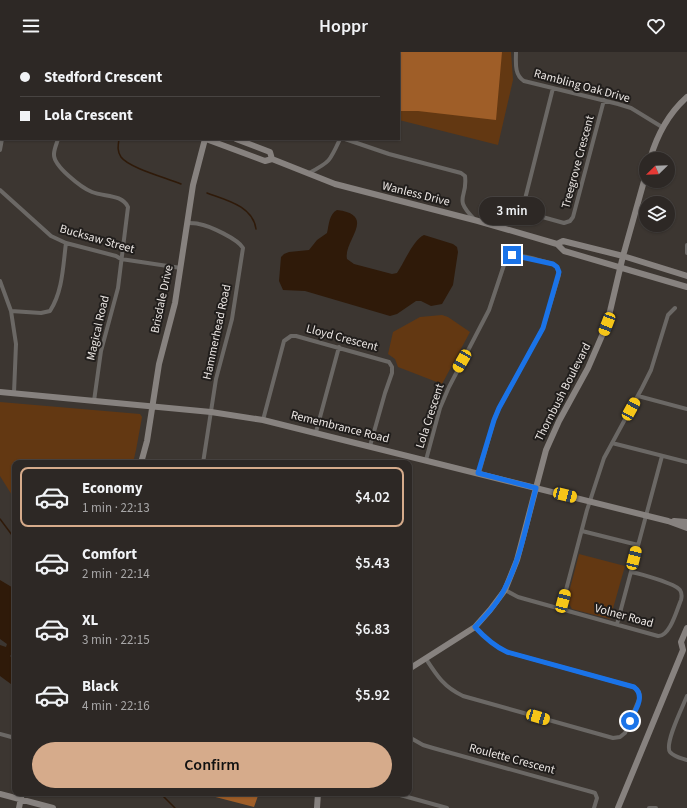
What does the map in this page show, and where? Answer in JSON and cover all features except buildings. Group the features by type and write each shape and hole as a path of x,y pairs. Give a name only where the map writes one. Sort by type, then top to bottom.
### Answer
{"street":[{"name":"Rambling Oak Drive","path":"516,52 516,67 518,75 521,79 631,108 662,126"},
{"name":"Treegrove Crescent","path":"553,88 523,207 528,213 561,222 567,222 573,217 604,100"},
{"path":"652,152 662,126 687,97"},
{"path":"0,150 2,140"},
{"name":"Magical Road","path":"58,140 54,154 58,165 87,189 97,194 120,199 126,203 128,211 115,298 101,351 94,401"},
{"name":"Brisdale Drive","path":"142,460 147,441 159,364 175,303 193,185 206,140"},
{"name":"Wanless Drive","path":"209,140 265,161 272,159 335,184 475,220 557,244 564,251 621,266 687,287"},
{"name":"Wanless Drive","path":"239,140 270,152 272,159"},
{"path":"309,174 330,160 340,140"},
{"path":"348,140 389,154 460,173 465,176 466,181 462,201 463,206 475,220"},
{"name":"Thornbush Boulevard","path":"412,667 475,627 505,590 517,560 546,450 559,420 588,368 607,324 623,256 642,188"},
{"name":"Bucksaw Street","path":"0,190 51,236 66,243 116,256 121,259 180,268"},
{"name":"Hammerhead Road","path":"187,223 209,227 238,242 243,248 233,314 216,380 211,412"},
{"name":"Wanless Drive","path":"557,244 563,241 623,256 687,276"},
{"path":"11,311 41,313 50,311 55,302 59,287 66,243"},
{"path":"687,245 687,253"},
{"name":"Lola Crescent","path":"426,460 440,408 449,387 490,310 506,259 509,256 516,255 553,264 557,267 559,275 543,328 499,408 478,473"},
{"path":"0,280 11,311 16,344 14,393"},
{"path":"561,609 590,501 604,458 651,370 668,316 675,308"},
{"name":"Lloyd Crescent","path":"263,420 284,341 291,336 296,336 389,362 392,367 392,372 370,446"},
{"path":"316,432 339,347"},
{"name":"Remembrance Road","path":"0,392 211,412 263,420 646,515 687,528"},
{"path":"638,396 687,409"},
{"path":"203,460 211,412"},
{"path":"612,443 687,462"},
{"path":"617,624 662,456"},
{"name":"Remembrance Road","path":"668,521 687,522"},
{"path":"582,531 638,545"},
{"name":"Volner Road","path":"505,590 518,597 661,636 668,631 681,600 681,591 649,577 631,572"},
{"path":"426,658 446,686 463,696 613,738 620,737 625,733 640,698 639,692 634,687 507,652 492,644 475,627"},
{"path":"618,808 685,649 682,642 687,628"},
{"path":"687,696 668,744 668,748 674,756 687,760"},
{"path":"0,734 12,737"},
{"name":"Roulette Crescent","path":"412,738 433,748 595,793 597,798 594,808"},
{"path":"0,794 12,795"},
{"path":"19,808 21,796 53,808"},
{"path":"317,808 318,796"},
{"path":"404,796 447,808"},
{"path":"649,808 656,808"}],"shaded area":[{"path":"400,52 511,52 513,80 498,145 400,120"},
{"path":"400,52 502,52 496,120 418,111 400,111"},
{"path":"337,210 349,213 355,217 357,223 356,230 347,252 347,259 354,264 392,274 397,273 412,247 424,235 453,244 457,247 458,252 453,285 442,304 431,306 421,301 416,301 397,314 390,316 305,291 283,290 279,281 281,257 289,252 309,250 317,240 327,233 332,214"},
{"path":"442,315 448,317 470,332 442,384 398,367 395,359 388,354 393,332 420,317"},
{"path":"0,402 140,414 142,417 134,460 12,460 12,495 0,476"},
{"path":"579,554 625,566 610,619 572,609 567,600"},
{"path":"0,580 12,587 12,654 10,656 12,658 12,685 0,676 0,645 6,647 7,644 0,639"},
{"path":"212,796 258,796 254,807"}],"waterway":[{"path":"119,140 119,153 125,161 140,169 181,184"},
{"path":"207,193 230,201 244,209 254,221 256,229"},
{"path":"0,519 12,535"},
{"path":"163,796 175,808"}],"route":[{"path":"512,255 553,264 557,267 559,275 543,328 499,408 494,420 478,473 536,488 517,560 505,590 475,627 487,640 496,647 507,652 634,687 639,692 640,698 630,721"}]}
